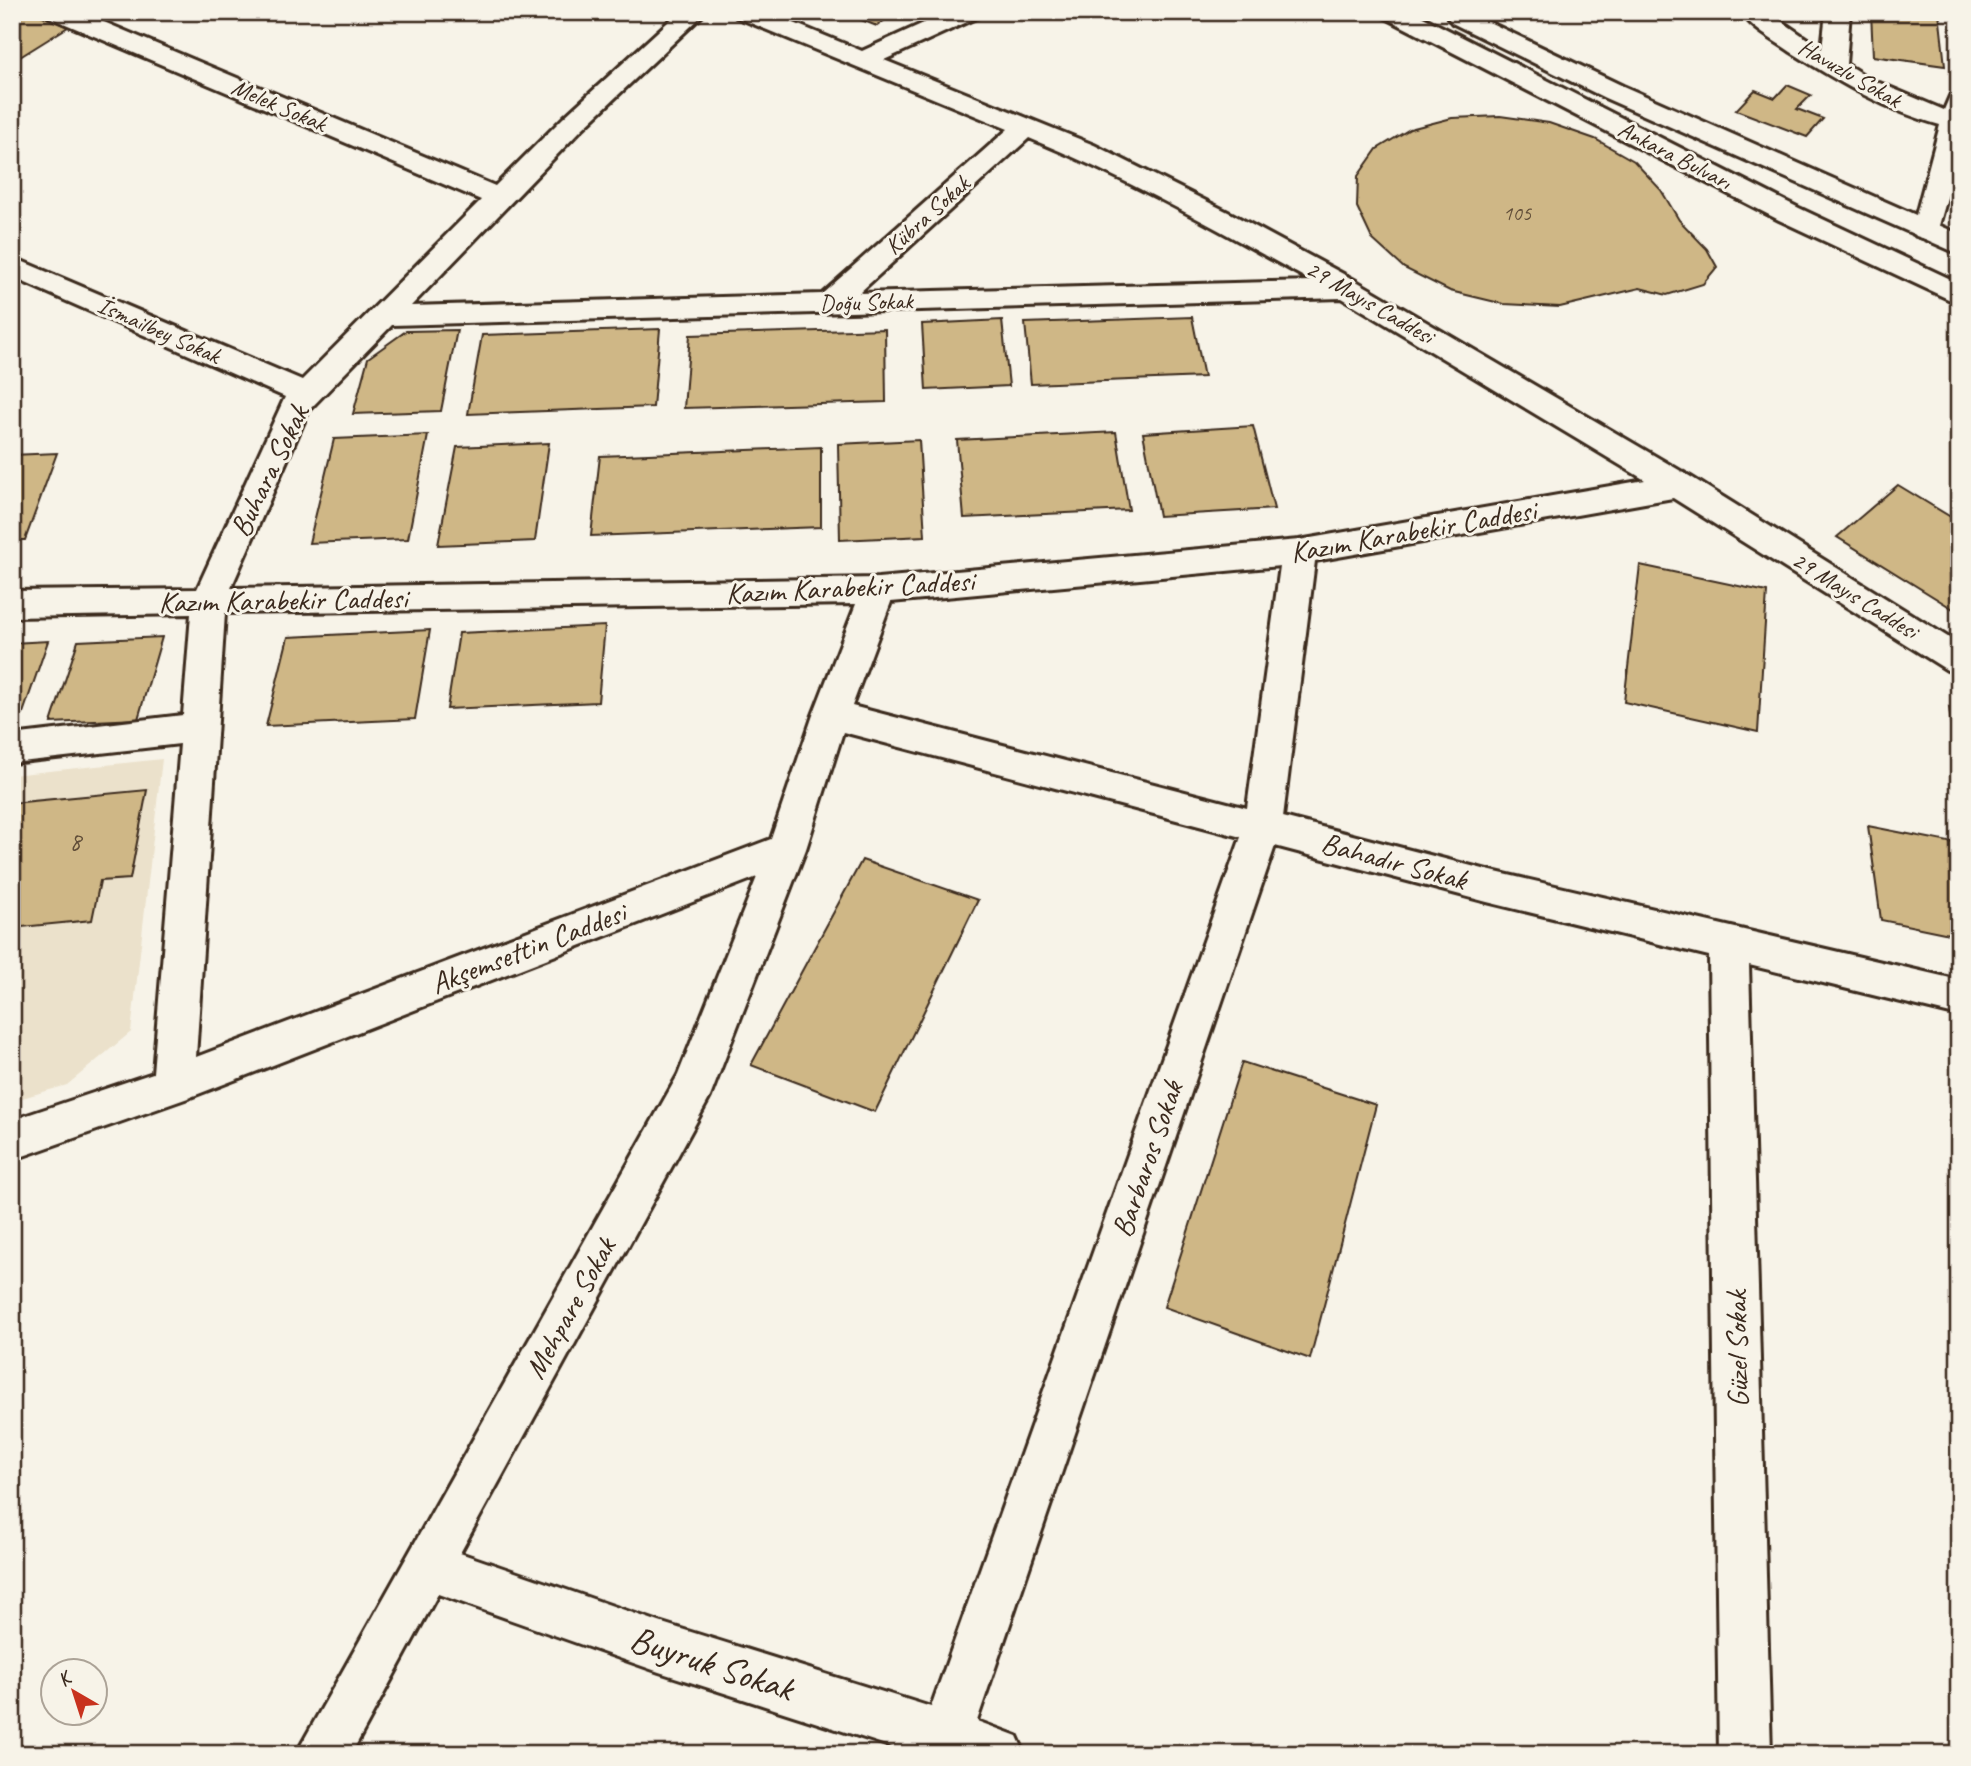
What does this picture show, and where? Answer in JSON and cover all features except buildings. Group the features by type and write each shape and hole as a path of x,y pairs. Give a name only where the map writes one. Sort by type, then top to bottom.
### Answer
{"street":[{"name":"Melek Sokak","path":"58,12 499,198"},
{"name":"Buhara Sokak","path":"173,1085 209,600 296,405 572,124 694,12"},
{"name":"29 Mayıs Caddesi","path":"745,12 865,59 1150,182 1348,289 1680,485 1959,661"},
{"path":"865,59 969,12"},
{"name":"Ankara Bulvarı","path":"1393,12 1789,214 1959,295"},
{"name":"Ankara Bulvarı","path":"1450,12 1638,103 1959,245"},
{"name":"Havuzlu Sokak","path":"1754,12 1770,27 1861,85 1915,110 1956,111"},
{"path":"1833,65 1838,12"},
{"path":"1926,230 1956,111"},
{"name":"Kübra Sokak","path":"830,303 1025,128"},
{"name":"İsmailbey Sokak","path":"12,266 306,394"},
{"name":"Doğu Sokak","path":"383,316 1348,289"},
{"name":"Kazım Karabekir Caddesi","path":"12,604 878,591 1299,552 1680,485"},
{"name":"Barbaros Sokak","path":"942,1745 1263,827 1299,552"},
{"path":"787,849 831,715 878,591"},
{"name":"Bahadır Sokak","path":"831,715 1487,886 1959,998"},
{"path":"12,749 200,727"},
{"name":"Akşemsettin Caddesi","path":"12,1140 173,1085 787,849"},
{"name":"Mehpare Sokak","path":"322,1754 695,1084 787,849"},
{"name":"Güzel Sokak","path":"1729,943 1745,1754"},
{"name":"Buyruk Sokak","path":"427,1566 942,1745 999,1754"}],"shaded area":[{"path":"162,759 131,1032 67,1085 12,1101 12,775"}]}
